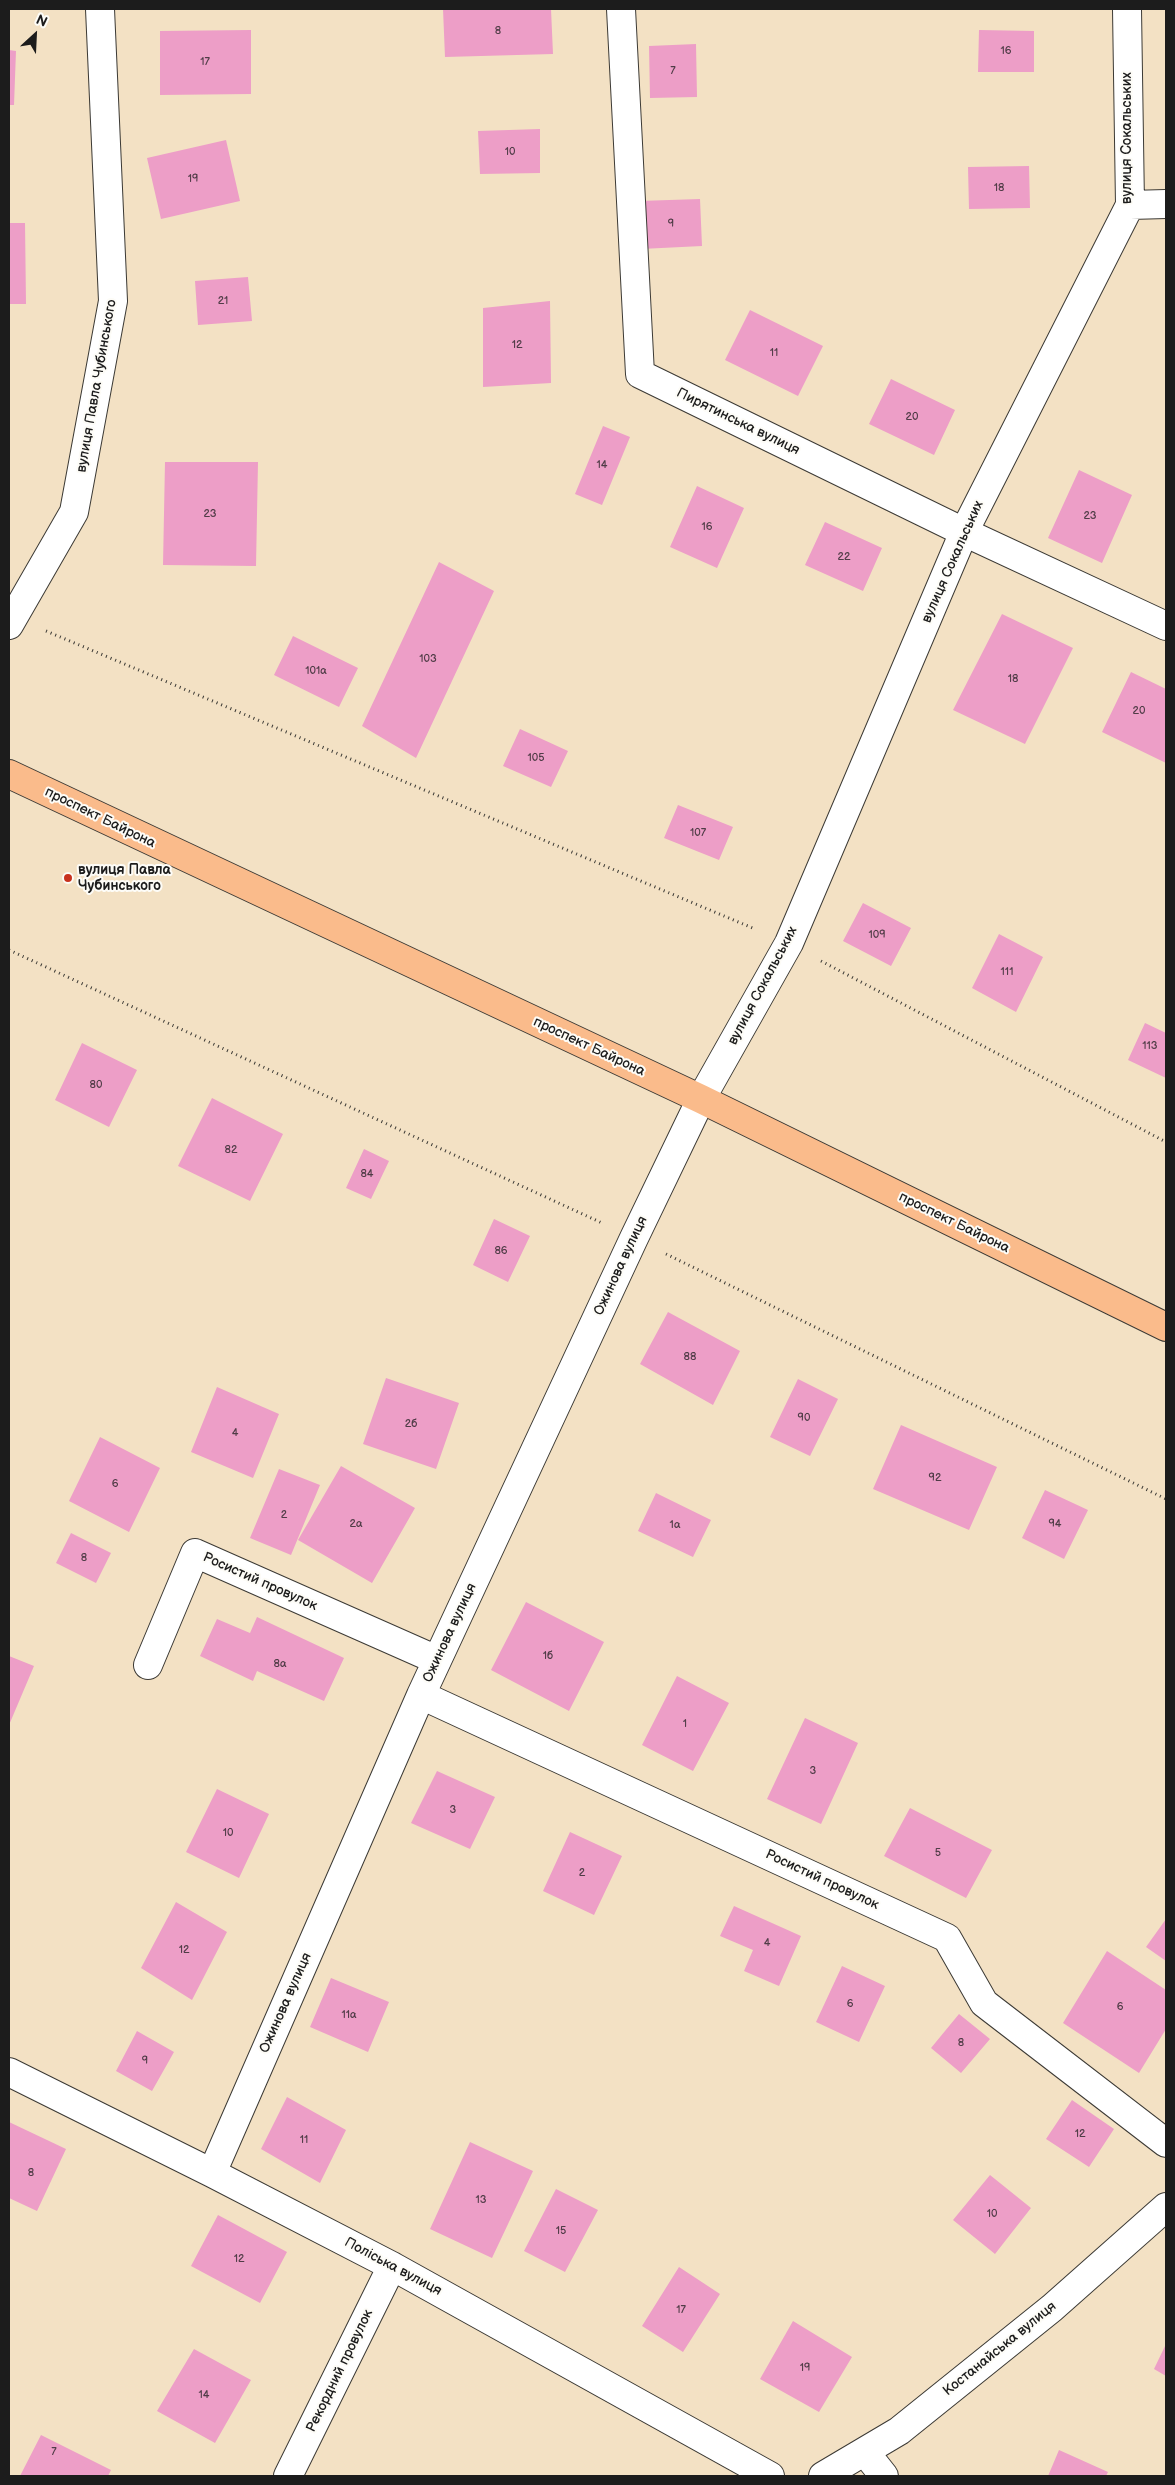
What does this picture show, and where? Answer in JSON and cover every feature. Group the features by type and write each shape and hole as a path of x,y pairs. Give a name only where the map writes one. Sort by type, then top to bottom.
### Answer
{"main road":[{"name":"проспект Байрона","path":"9,774 701,1099 1166,1327"}],"street":[{"name":"вулиця Павла Чубинського","path":"11,621 74,512 113,301 100,9"},
{"name":"Пирятинська вулиця","path":"621,9 640,374 964,532 1166,626"},
{"name":"вулиця Сокальських","path":"701,1099 789,943 964,532 1130,205 1127,9"},
{"path":"1130,205 1166,204"},
{"name":"Ожинова вулиця","path":"212,2173 437,1660 701,1099"},
{"name":"Росистий провулок","path":"148,1665 195,1553 437,1660"},
{"name":"Росистий провулок","path":"421,1696 947,1938 984,2003 1166,2143"},
{"name":"Поліська вулиця","path":"9,2072 212,2173 392,2266 770,2476"},
{"name":"Костанайська вулиця","path":"822,2476 899,2431 1052,2308 1166,2207"},
{"name":"Рекордний провулок","path":"288,2476 392,2266"},
{"path":"866,2452 884,2476"}],"path":[{"path":"11,621 789,943 1166,1142"},
{"path":"9,950 634,1238 1166,1499"}],"building":[{"path":"443,9 551,9 553,54 445,57"},
{"path":"251,30 251,94 160,95 160,31"},
{"path":"979,30 1034,31 1034,72 978,72"},
{"path":"696,44 697,97 650,98 649,46"},
{"path":"9,50 16,51 14,105 9,105"},
{"path":"540,129 540,173 480,174 478,131"},
{"path":"226,140 240,201 161,219 147,158"},
{"path":"1029,166 1030,208 969,209 968,167"},
{"path":"700,199 702,246 641,249 639,201"},
{"path":"9,223 25,223 26,304 9,304"},
{"path":"248,277 252,321 198,325 195,281"},
{"path":"550,301 551,383 483,387 483,308"},
{"path":"750,310 823,346 798,396 725,360"},
{"path":"891,379 955,410 934,455 869,424"},
{"path":"603,426 630,437 602,505 575,494"},
{"path":"165,462 258,462 256,566 163,565"},
{"path":"1079,470 1132,495 1102,563 1048,538"},
{"path":"697,486 744,508 717,568 670,547"},
{"path":"825,522 882,548 863,591 805,565"},
{"path":"439,562 494,591 416,758 362,726"},
{"path":"1002,614 1073,648 1025,744 953,710"},
{"path":"293,636 358,668 339,707 274,675"},
{"path":"1131,672 1166,689 1166,763 1102,732"},
{"path":"520,729 568,751 551,787 503,766"},
{"path":"678,805 733,827 719,860 664,838"},
{"path":"863,903 911,928 891,966 843,941"},
{"path":"999,934 1043,957 1016,1012 972,988"},
{"path":"1145,1023 1166,1033 1166,1078 1128,1060"},
{"path":"82,1043 137,1070 109,1127 55,1100"},
{"path":"212,1098 283,1134 250,1201 178,1166"},
{"path":"364,1149 389,1161 371,1199 346,1188"},
{"path":"494,1219 530,1236 508,1282 473,1265"},
{"path":"668,1312 740,1351 713,1405 640,1364"},
{"path":"386,1378 459,1403 436,1469 363,1444"},
{"path":"798,1379 838,1399 810,1456 770,1437"},
{"path":"217,1387 279,1414 253,1478 191,1452"},
{"path":"901,1425 997,1467 969,1530 873,1489"},
{"path":"100,1437 160,1468 129,1532 69,1501"},
{"path":"341,1466 415,1508 372,1583 298,1540"},
{"path":"279,1469 320,1485 291,1555 250,1538"},
{"path":"1045,1490 1088,1510 1064,1559 1022,1538"},
{"path":"656,1493 711,1520 693,1557 638,1531"},
{"path":"71,1533 111,1553 96,1583 56,1563"},
{"path":"526,1602 604,1642 569,1711 491,1670"},
{"path":"257,1617 344,1658 324,1701 257,1671 253,1681 200,1656 217,1619 250,1633"},
{"path":"9,1656 34,1666 9,1725"},
{"path":"677,1676 729,1703 693,1771 642,1745"},
{"path":"805,1718 858,1743 821,1824 767,1799"},
{"path":"437,1771 495,1797 470,1849 411,1823"},
{"path":"217,1789 269,1814 239,1878 186,1852"},
{"path":"910,1808 992,1850 966,1898 884,1856"},
{"path":"570,1832 622,1856 594,1915 543,1891"},
{"path":"176,1902 227,1932 192,2000 141,1968"},
{"path":"734,1906 801,1936 779,1986 744,1971 753,1950 720,1936"},
{"path":"1166,1919 1166,1961 1146,1947"},
{"path":"1107,1951 1166,1990 1166,2029 1139,2073 1063,2023"},
{"path":"842,1966 885,1986 859,2042 816,2022"},
{"path":"331,1978 389,2002 368,2052 310,2027"},
{"path":"959,2014 990,2039 961,2073 931,2048"},
{"path":"137,2031 174,2052 152,2091 116,2071"},
{"path":"287,2097 346,2130 320,2183 261,2149"},
{"path":"1072,2100 1114,2129 1089,2167 1046,2139"},
{"path":"9,2122 66,2149 37,2211 9,2198"},
{"path":"470,2142 533,2171 492,2258 430,2229"},
{"path":"990,2175 1031,2208 995,2254 953,2220"},
{"path":"556,2189 598,2210 565,2272 524,2251"},
{"path":"218,2215 287,2252 260,2303 191,2266"},
{"path":"679,2267 720,2294 683,2352 642,2326"},
{"path":"793,2321 852,2357 819,2412 760,2379"},
{"path":"1166,2344 1166,2376 1154,2369"},
{"path":"194,2349 251,2380 215,2443 157,2411"},
{"path":"41,2435 111,2470 108,2476 20,2476"},
{"path":"1059,2450 1108,2472 1106,2476 1048,2476"}],"place":[{"name":"вулиця Павла Чубинського","path":"68,878"}]}
